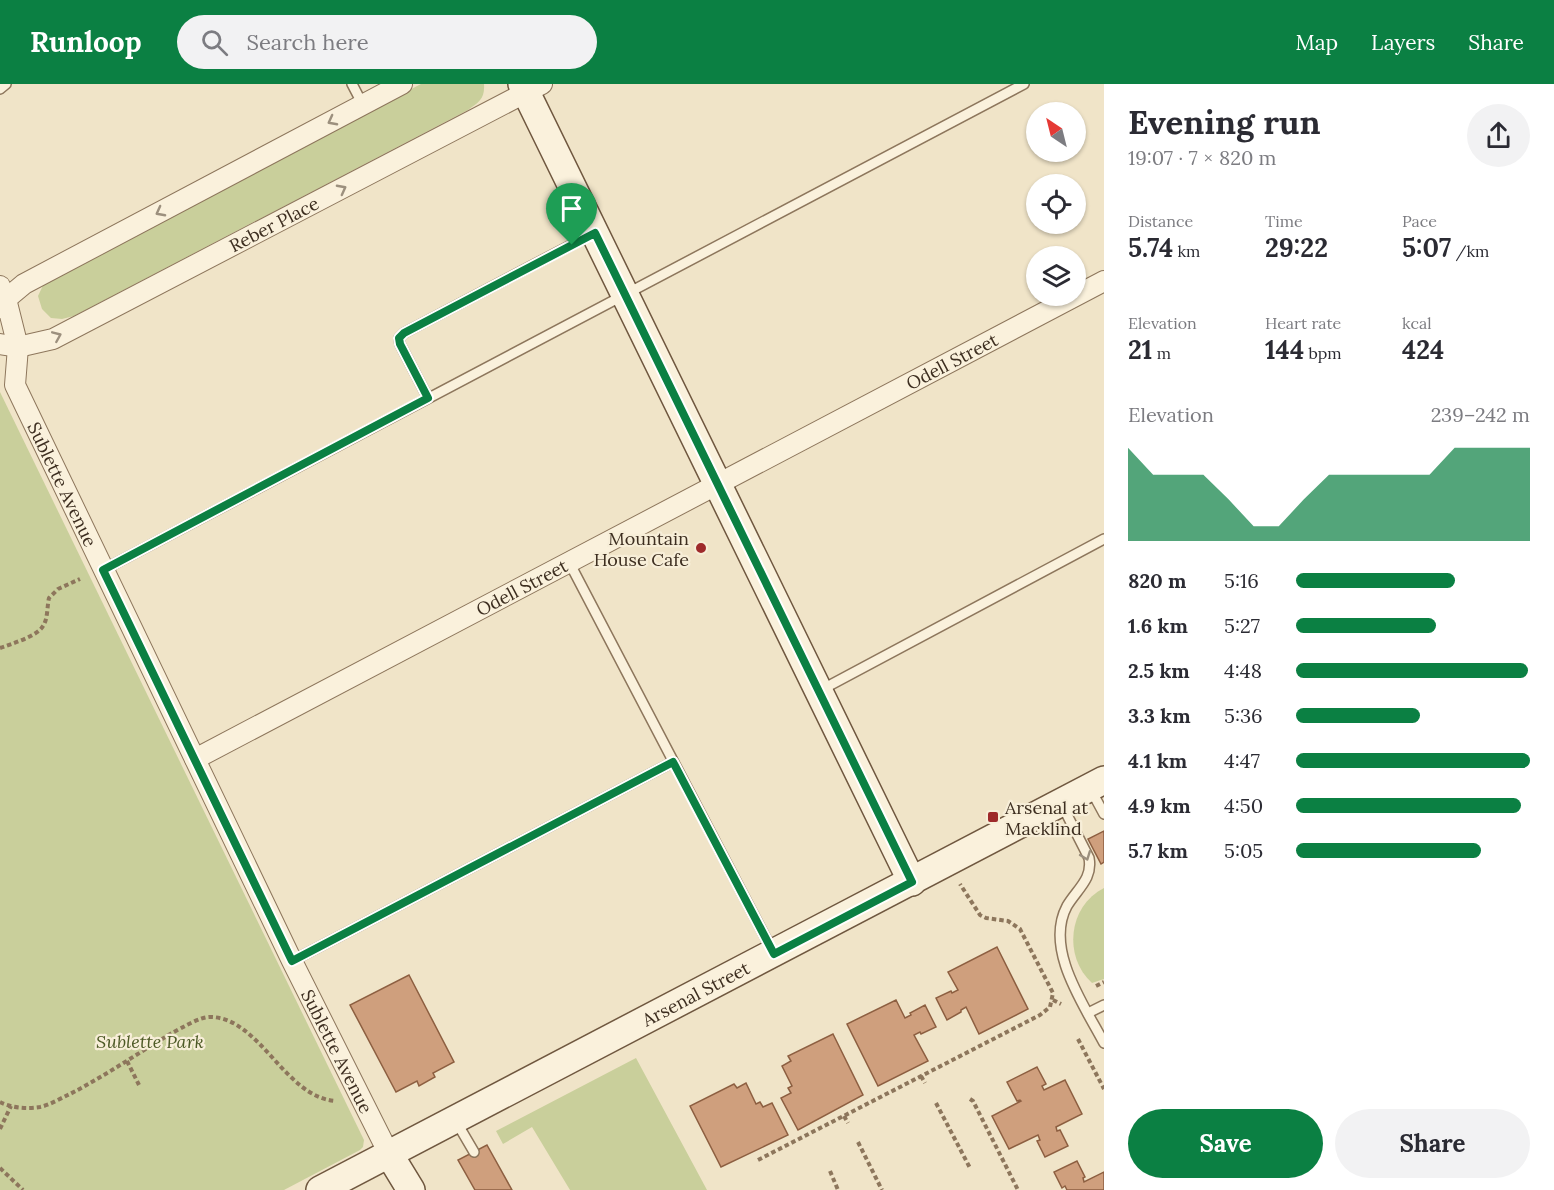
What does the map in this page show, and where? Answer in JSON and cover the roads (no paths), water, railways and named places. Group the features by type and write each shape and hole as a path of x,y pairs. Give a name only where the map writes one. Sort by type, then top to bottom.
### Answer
{"street":[{"path":"2,298 24,284 402,84"},
{"path":"530,87 595,233 912,882"},
{"name":"Reber Place","path":"9,345 53,339 530,87"},
{"name":"Odell Street","path":"195,759 1104,282"},
{"name":"Sublette Avenue","path":"2,298 15,385 292,961 388,1154 411,1190"},
{"name":"Arsenal Street","path":"320,1190 1097,784"}],"lane":[{"path":"0,90 6,84"},
{"path":"352,84 363,105"},
{"path":"103,570 1024,84"},
{"path":"428,398 400,344 399,338 404,333 595,233"},
{"path":"819,691 1104,539"},
{"path":"569,561 774,954"},
{"path":"292,961 673,762"},
{"path":"1097,784 1104,814"},
{"path":"1061,803 1089,858 1090,867 1083,885 1067,907 1061,923 1059,939 1062,956 1104,1043"},
{"path":"1088,1013 1104,1005"},
{"path":"455,1119 474,1152"}],"place":[{"name":"Mountain House Cafe","path":"701,548"},
{"name":"Arsenal at Macklind","path":"993,817"}],"park label":[{"name":"Sublette Park","path":"150,1041"}]}
